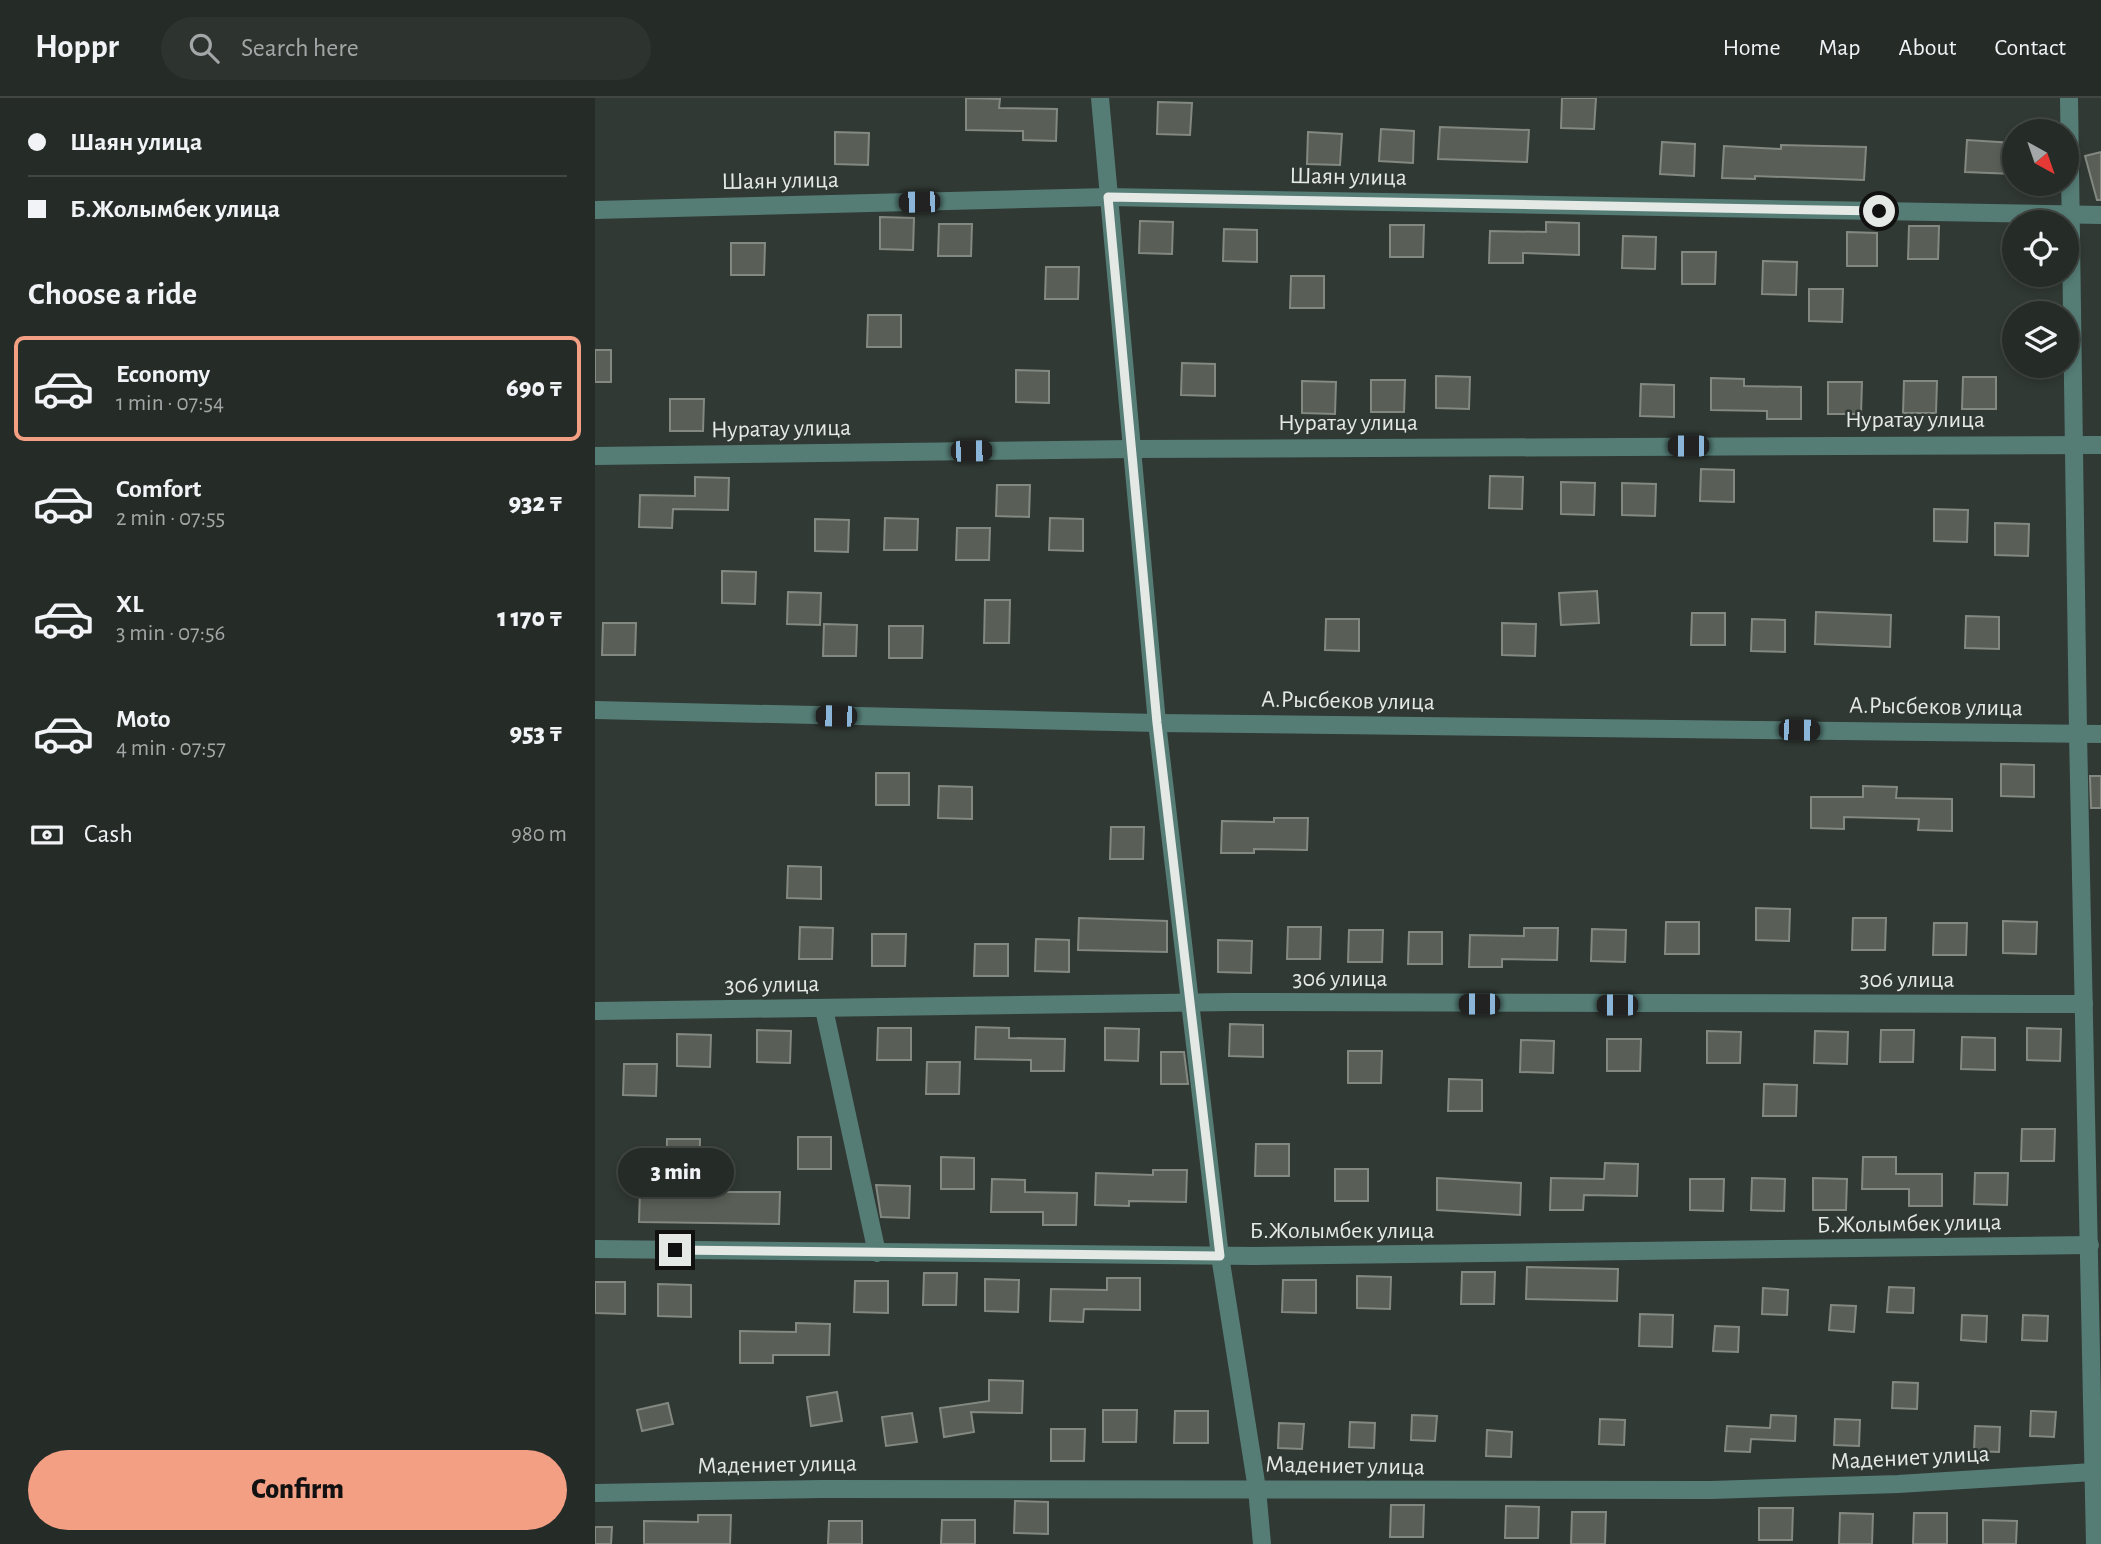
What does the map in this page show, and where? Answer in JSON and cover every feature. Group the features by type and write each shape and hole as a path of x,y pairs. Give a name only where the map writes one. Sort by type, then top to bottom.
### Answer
{"street":[{"path":"1100,98 1157,723 1220,1256 1257,1489 1262,1544"},
{"path":"2069,98 2071,210"},
{"name":"Шаян улица","path":"595,210 1108,197 2002,214"},
{"name":"Шаян улица","path":"2079,215 2101,215"},
{"path":"2073,287 2084,1004 2093,1062 2090,1245 2097,1352 2093,1472 2095,1544"},
{"name":"Нуратау улица","path":"595,456 1132,449 2101,445"},
{"name":"А.Рысбеков улица","path":"595,710 1157,723 2101,734"},
{"name":"306 улица","path":"595,1011 1191,1003 2084,1004"},
{"path":"824,1009 877,1253"},
{"name":"Б.Жолымбек улица","path":"595,1249 1220,1256 2090,1245"},
{"name":"Мадениет улица","path":"595,1493 822,1489 1711,1490 1898,1485 2093,1472"}],"building":[{"path":"966,98 1000,99 999,108 1057,109 1056,141 1023,140 1023,131 966,130"},
{"path":"1562,98 1596,98 1594,129 1561,128"},
{"path":"1158,102 1192,103 1190,135 1157,134"},
{"path":"1440,127 1529,130 1527,162 1438,159"},
{"path":"1381,129 1414,131 1413,163 1379,161"},
{"path":"835,132 869,133 868,165 835,164"},
{"path":"1308,132 1342,134 1340,165 1307,164"},
{"path":"1967,140 2002,142 2002,174 1965,172"},
{"path":"1662,142 1695,144 1694,176 1660,174"},
{"path":"1781,145 1866,147 1864,180 1755,176 1755,179 1722,178 1724,146 1781,149"},
{"path":"2101,152 2101,200 2097,200 2085,156"},
{"path":"880,217 914,218 913,250 880,249"},
{"path":"1140,221 1173,222 1172,254 1139,253"},
{"path":"1546,222 1579,223 1579,255 1523,253 1523,263 1489,263 1490,231 1546,232"},
{"path":"939,224 972,224 971,256 938,256"},
{"path":"1390,225 1424,225 1423,257 1390,257"},
{"path":"1909,226 1939,226 1938,259 1908,259"},
{"path":"1224,229 1257,230 1257,262 1223,261"},
{"path":"1847,232 1877,233 1877,266 1847,266"},
{"path":"1623,236 1656,237 1655,269 1622,268"},
{"path":"731,243 765,243 764,275 731,275"},
{"path":"1682,252 1716,252 1715,284 1682,284"},
{"path":"1763,261 1797,262 1796,295 1762,294"},
{"path":"1046,267 1079,267 1078,299 1045,299"},
{"path":"1291,276 1324,276 1324,308 1290,308"},
{"path":"1809,289 1843,289 1842,322 1809,321"},
{"path":"868,315 901,315 901,347 867,347"},
{"path":"595,350 611,350 611,382 595,382"},
{"path":"1182,363 1215,364 1215,396 1181,395"},
{"path":"1016,370 1049,371 1049,403 1016,402"},
{"path":"1436,376 1470,377 1469,409 1436,408"},
{"path":"1963,377 1996,377 1996,409 1962,409"},
{"path":"1711,378 1744,379 1744,386 1801,387 1801,419 1767,419 1767,411 1711,410"},
{"path":"1371,380 1405,380 1404,412 1371,412"},
{"path":"1302,381 1336,382 1335,414 1302,413"},
{"path":"1904,381 1937,381 1936,413 1903,413"},
{"path":"1828,382 1862,382 1861,414 1828,414"},
{"path":"1641,384 1674,385 1674,417 1640,416"},
{"path":"670,399 704,399 703,431 670,431"},
{"path":"1701,469 1734,470 1734,502 1700,501"},
{"path":"1490,476 1523,477 1522,509 1489,508"},
{"path":"695,477 729,478 728,510 673,509 672,528 639,527 640,495 695,496"},
{"path":"1561,482 1595,483 1594,515 1561,514"},
{"path":"1622,483 1656,484 1655,516 1622,515"},
{"path":"997,485 1030,485 1029,517 996,516"},
{"path":"1934,509 1968,510 1967,542 1934,541"},
{"path":"885,518 918,519 917,550 884,550"},
{"path":"1050,518 1083,519 1083,551 1049,550"},
{"path":"815,519 849,520 848,552 815,551"},
{"path":"1995,523 2029,524 2028,556 1995,555"},
{"path":"957,528 990,528 989,560 956,560"},
{"path":"722,571 756,572 755,604 722,603"},
{"path":"1597,591 1599,623 1561,625 1559,593"},
{"path":"788,592 821,593 820,625 787,624"},
{"path":"985,600 1010,600 1009,643 984,643"},
{"path":"1816,612 1891,615 1890,647 1815,644"},
{"path":"1692,613 1725,613 1725,645 1691,645"},
{"path":"1966,616 1999,617 1999,649 1965,648"},
{"path":"1326,619 1359,619 1359,651 1325,650"},
{"path":"1752,619 1785,620 1785,652 1751,651"},
{"path":"603,623 636,623 635,655 602,655"},
{"path":"1502,623 1536,624 1535,656 1502,655"},
{"path":"824,624 857,625 856,656 823,656"},
{"path":"889,626 923,626 922,658 889,658"},
{"path":"2001,764 2034,765 2034,797 2001,796"},
{"path":"876,773 909,773 909,805 876,805"},
{"path":"2090,776 2101,776 2101,808 2091,808"},
{"path":"939,786 972,787 972,819 938,818"},
{"path":"1863,786 1897,787 1896,798 1952,799 1952,831 1918,830 1919,819 1844,817 1844,829 1811,828 1811,797 1863,797"},
{"path":"1274,818 1308,818 1307,850 1254,849 1254,853 1221,853 1222,821 1274,822"},
{"path":"1111,827 1144,827 1143,859 1110,859"},
{"path":"788,866 821,867 821,899 787,898"},
{"path":"1756,908 1790,909 1789,941 1756,940"},
{"path":"1079,918 1167,921 1167,952 1078,950"},
{"path":"1853,918 1886,918 1885,950 1852,950"},
{"path":"2003,921 2037,922 2036,954 2003,953"},
{"path":"1666,922 1699,922 1699,954 1665,954"},
{"path":"1934,923 1967,923 1966,955 1933,955"},
{"path":"800,927 833,928 832,959 799,959"},
{"path":"1288,927 1321,927 1320,959 1287,959"},
{"path":"1524,928 1558,928 1557,960 1502,959 1502,967 1469,967 1470,935 1524,936"},
{"path":"1592,929 1626,930 1625,962 1591,961"},
{"path":"1349,930 1383,930 1382,962 1348,962"},
{"path":"1409,932 1442,932 1442,964 1408,964"},
{"path":"872,934 906,934 905,966 872,966"},
{"path":"1036,939 1069,940 1069,972 1035,971"},
{"path":"1218,940 1252,941 1251,973 1218,972"},
{"path":"975,944 1008,944 1008,976 974,976"},
{"path":"1230,1024 1263,1025 1263,1057 1229,1056"},
{"path":"976,1027 1009,1028 1009,1038 1065,1039 1064,1071 1031,1071 1031,1060 975,1059"},
{"path":"878,1028 911,1028 911,1060 877,1060"},
{"path":"1105,1028 1139,1029 1138,1061 1105,1060"},
{"path":"2027,1028 2061,1029 2060,1061 2027,1060"},
{"path":"757,1030 791,1031 790,1063 757,1062"},
{"path":"1881,1030 1914,1030 1913,1062 1880,1062"},
{"path":"1707,1031 1741,1032 1740,1063 1707,1063"},
{"path":"1815,1031 1848,1032 1847,1064 1814,1063"},
{"path":"677,1034 711,1035 710,1067 677,1066"},
{"path":"1962,1037 1995,1038 1995,1070 1961,1069"},
{"path":"1607,1039 1641,1039 1640,1071 1607,1071"},
{"path":"1521,1040 1554,1041 1553,1073 1520,1072"},
{"path":"1348,1051 1382,1051 1381,1083 1348,1083"},
{"path":"1161,1052 1184,1052 1188,1084 1161,1084"},
{"path":"927,1062 960,1062 959,1094 926,1094"},
{"path":"624,1064 657,1064 656,1096 623,1095"},
{"path":"1449,1079 1482,1080 1482,1111 1448,1111"},
{"path":"1764,1084 1797,1085 1796,1116 1763,1116"},
{"path":"2022,1129 2055,1129 2054,1161 2021,1161"},
{"path":"798,1137 831,1137 831,1169 798,1169"},
{"path":"667,1139 700,1139 699,1192 780,1192 779,1224 639,1222 640,1190 666,1190"},
{"path":"1256,1144 1289,1144 1289,1176 1255,1176"},
{"path":"941,1157 974,1158 974,1189 941,1189"},
{"path":"1863,1157 1896,1157 1896,1174 1942,1174 1942,1206 1909,1206 1909,1189 1862,1189"},
{"path":"1605,1163 1638,1164 1637,1196 1584,1195 1583,1210 1550,1210 1551,1178 1604,1179"},
{"path":"1335,1169 1368,1169 1368,1201 1335,1201"},
{"path":"1153,1170 1187,1170 1186,1202 1129,1201 1129,1206 1095,1205 1096,1173 1153,1175"},
{"path":"1975,1173 2008,1173 2007,1205 1974,1204"},
{"path":"1437,1178 1521,1183 1520,1215 1437,1210"},
{"path":"1752,1178 1785,1179 1784,1211 1751,1210"},
{"path":"1813,1178 1847,1179 1846,1210 1813,1210"},
{"path":"992,1179 1025,1180 1025,1192 1077,1193 1076,1225 1043,1225 1043,1212 991,1212"},
{"path":"1690,1179 1724,1179 1723,1211 1690,1210"},
{"path":"876,1185 910,1186 909,1218 881,1217"},
{"path":"1527,1267 1618,1269 1617,1301 1526,1299"},
{"path":"1462,1272 1495,1272 1494,1304 1461,1304"},
{"path":"924,1273 957,1273 956,1305 923,1305"},
{"path":"1357,1276 1391,1277 1390,1309 1357,1308"},
{"path":"1107,1278 1140,1278 1140,1310 1084,1309 1083,1322 1050,1321 1051,1289 1107,1290"},
{"path":"985,1279 1019,1280 1018,1312 985,1311"},
{"path":"1283,1280 1316,1280 1316,1313 1282,1312"},
{"path":"855,1281 888,1281 888,1313 854,1312"},
{"path":"595,1282 625,1282 625,1314 595,1313"},
{"path":"658,1284 691,1285 691,1317 658,1316"},
{"path":"1889,1287 1914,1288 1913,1313 1887,1312"},
{"path":"1763,1288 1788,1290 1787,1315 1762,1314"},
{"path":"1831,1305 1856,1306 1854,1332 1829,1330"},
{"path":"1640,1314 1673,1315 1672,1347 1639,1346"},
{"path":"1962,1315 1987,1316 1986,1342 1961,1340"},
{"path":"2023,1315 2048,1316 2047,1341 2022,1340"},
{"path":"796,1323 830,1324 829,1355 773,1355 773,1363 740,1363 740,1331 796,1332"},
{"path":"1715,1326 1739,1327 1738,1352 1713,1351"},
{"path":"989,1380 1023,1381 1022,1413 971,1412 974,1432 944,1437 940,1408 989,1401"},
{"path":"1893,1382 1918,1383 1917,1409 1892,1408"},
{"path":"837,1392 842,1421 811,1426 807,1397"},
{"path":"668,1403 673,1424 642,1431 637,1410"},
{"path":"1103,1410 1137,1410 1136,1442 1103,1442"},
{"path":"1175,1411 1208,1411 1208,1443 1174,1443"},
{"path":"2031,1411 2056,1412 2054,1437 2030,1436"},
{"path":"912,1413 917,1442 886,1446 882,1417"},
{"path":"1412,1415 1437,1416 1435,1441 1411,1440"},
{"path":"1771,1415 1796,1416 1795,1441 1751,1439 1750,1452 1725,1451 1727,1426 1770,1428"},
{"path":"1600,1419 1625,1420 1624,1445 1599,1444"},
{"path":"1835,1419 1860,1420 1859,1446 1834,1445"},
{"path":"1350,1422 1375,1423 1374,1448 1349,1447"},
{"path":"1279,1423 1304,1424 1302,1449 1278,1448"},
{"path":"1975,1426 2000,1427 1999,1452 1974,1451"},
{"path":"1051,1429 1085,1429 1084,1461 1051,1461"},
{"path":"1487,1430 1512,1432 1511,1457 1486,1456"},
{"path":"1015,1501 1048,1502 1048,1534 1014,1533"},
{"path":"1391,1505 1424,1505 1423,1537 1390,1537"},
{"path":"1506,1506 1539,1507 1538,1538 1505,1538"},
{"path":"1759,1508 1793,1508 1792,1540 1759,1540"},
{"path":"1572,1512 1606,1512 1605,1544 1571,1544"},
{"path":"1840,1513 1873,1514 1872,1544 1839,1544"},
{"path":"1914,1513 1947,1513 1947,1544 1913,1544"},
{"path":"698,1515 731,1515 730,1544 644,1544 644,1521 698,1522"},
{"path":"942,1520 975,1520 975,1544 941,1544"},
{"path":"1983,1520 2017,1521 2016,1544 1983,1544"},
{"path":"829,1521 862,1521 862,1544 828,1544"},
{"path":"595,1527 612,1527 611,1544 595,1544"}],"route":[{"path":"675,1250 1220,1256 1157,723 1108,197 1879,211"}]}
